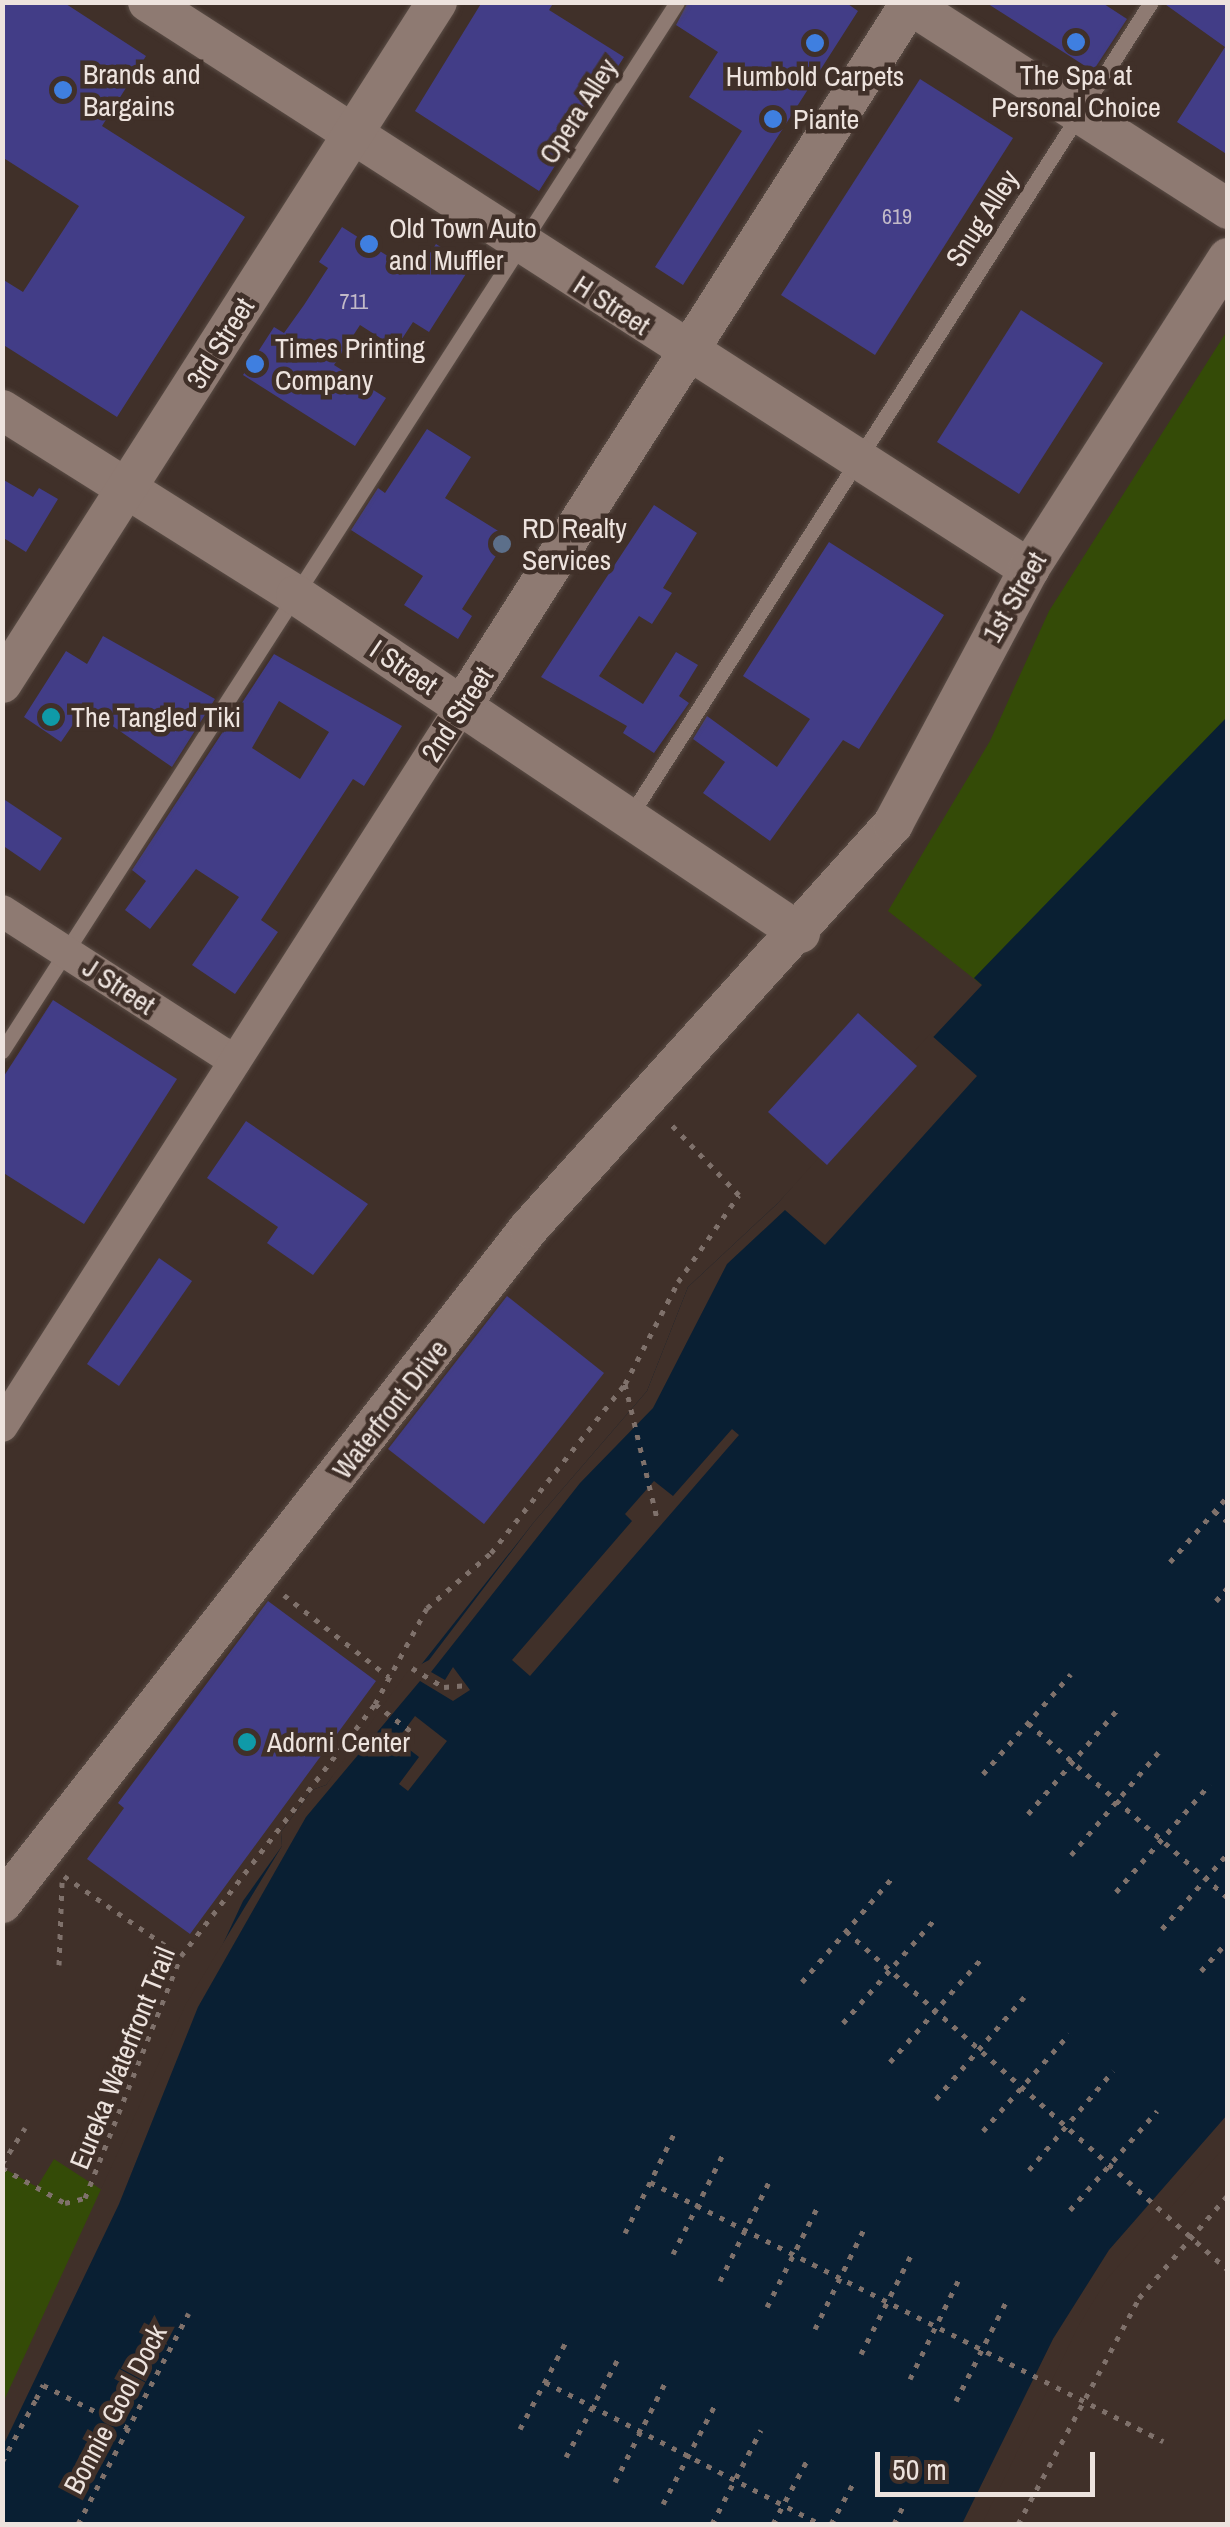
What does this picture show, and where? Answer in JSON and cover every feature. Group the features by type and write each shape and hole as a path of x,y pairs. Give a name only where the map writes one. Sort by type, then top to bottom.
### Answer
{"street":[{"name":"H Street","path":"148,2 687,354 1029,569"},
{"name":"3rd Street","path":"2,683 437,2"},
{"path":"909,3 1228,208"},
{"name":"2nd Street","path":"2,1426 909,3"},
{"name":"1st Street","path":"800,933 893,824 921,780 1029,569 1228,258"},
{"name":"I Street","path":"2,410 296,595 800,933"},
{"name":"J Street","path":"2,911 235,1061"},
{"name":"Waterfront Drive","path":"5,1894 529,1228 800,933"}],"lane":[{"name":"Opera Alley","path":"2,1051 677,2"},
{"name":"Snug Alley","path":"630,817 854,460 1152,2"}],"path":[{"name":"Eureka Waterfront Trail","path":"2,2166 65,2204 85,2198 182,1956 375,1704 426,1608 491,1553 625,1384 678,1282 739,1195 649,1100"},
{"path":"625,1384 656,1518"},
{"path":"1170,1562 1228,1496"},
{"path":"1214,1511 1228,1522"},
{"path":"273,1587 390,1676"},
{"path":"1216,1600 1228,1588"},
{"path":"412,1668 444,1687 468,1685"},
{"path":"983,1774 1072,1674"},
{"path":"375,1704 412,1732"},
{"path":"1028,1814 1118,1709"},
{"path":"1028,1723 1228,1898"},
{"path":"1071,1855 1163,1748"},
{"path":"1116,1892 1210,1784"},
{"path":"1162,1929 1228,1852"},
{"path":"60,1965 62,1874 182,1956"},
{"path":"802,1982 892,1878"},
{"path":"844,2023 936,1918"},
{"path":"846,1930 1228,2270"},
{"path":"1201,1971 1228,1941"},
{"path":"890,2062 983,1957"},
{"path":"936,2099 1024,1997"},
{"path":"983,2131 1069,2034"},
{"path":"1029,2170 1113,2071"},
{"path":"1070,2210 1157,2111"},
{"path":"2,2166 25,2128"},
{"path":"625,2234 675,2132"},
{"path":"673,2254 722,2156"},
{"path":"650,2182 1080,2403 1162,2440"},
{"path":"720,2281 769,2182"},
{"path":"1018,2524 1138,2298 1228,2196"},
{"path":"767,2307 819,2204"},
{"path":"815,2329 866,2225"},
{"path":"861,2354 912,2251"},
{"path":"910,2380 960,2277"},
{"path":"956,2401 1006,2302"},
{"name":"Bonnie Gool Dock","path":"78,2524 189,2313"},
{"path":"520,2429 568,2338"},
{"path":"566,2457 620,2355"},
{"path":"615,2482 667,2379"},
{"path":"545,2382 820,2524"},
{"path":"43,2385 128,2428"},
{"path":"36,2399 43,2385"},
{"path":"2,2462 43,2385"},
{"path":"663,2504 715,2405"},
{"path":"712,2524 760,2430"},
{"path":"773,2524 808,2458"},
{"path":"831,2524 854,2480"},
{"path":"894,2524 904,2504"}],"green space":[{"path":"1227,331 1227,861 982,985 888,911 990,741 1049,611"},
{"path":"54,2159 108,2194 3,2416 3,2168 37,2187"}],"water":[{"path":"1227,717 1227,2136 1103,2276 976,2524 3,2524 2,2416 243,1901 282,1846 281,1832 312,1790 326,1785 534,1522 647,1391 688,1287 778,1203 982,985 974,978"}],"pier":[{"path":"930,1034 977,1076 825,1245 785,1210 727,1264 653,1408 580,1483 431,1672 445,1680 453,1667 470,1690 453,1701 420,1681 306,1817 198,2007 119,2204 3,2446 2,2405 186,2004 282,1846 281,1832 312,1790 326,1785 408,1671 429,1660 534,1522 647,1391 688,1287 777,1204"},
{"path":"732,1429 739,1435 530,1676 512,1660 632,1521 625,1514 654,1481 673,1496"},
{"path":"415,1716 447,1741 408,1791 399,1784 419,1757 397,1740"},
{"path":"1227,2115 1228,2143 1107,2279 1079,2325 982,2524 962,2524 1053,2339 1109,2250"}],"building":[{"path":"2,2 63,2 146,56 102,126 245,217 117,417 2,344 2,279 23,292 79,206 2,157"},
{"path":"482,2 554,2 549,10 624,57 539,191 415,111"},
{"path":"688,2 845,2 858,11 683,285 655,267 742,131 689,97 718,52 676,25"},
{"path":"985,2 1101,2 1127,19 1093,71"},
{"path":"1162,2 1228,2 1228,155 1177,122 1225,47"},
{"path":"920,79 1013,138 875,355 781,295"},
{"path":"342,227 416,274 436,244 471,266 429,332 413,322 396,348 360,325 334,365 386,398 355,446 243,375 274,327 284,333 304,305 328,268 319,262"},
{"path":"1021,310 1103,363 1019,494 937,442"},
{"path":"427,429 471,457 445,498 508,537 462,609 472,616 458,639 404,605 423,576 351,530 378,488 385,493"},
{"path":"2,479 33,497 39,488 58,499 26,552 2,537"},
{"path":"654,505 697,533 663,588 672,593 652,624 639,616 599,676 643,704 676,652 698,665 679,696 689,703 654,753 623,733 627,726 541,677"},
{"path":"829,542 944,615 859,749 843,740 770,841 703,793 725,762 693,739 707,716 777,767 810,719 743,676"},
{"path":"103,636 215,699 172,767 85,707 61,742 24,717 66,651 87,664"},
{"path":"274,654 402,726 364,786 353,779 261,920 278,932 235,994 192,965 239,897 196,869 150,929 125,910 146,881 132,870","holes":["279,701 329,732 300,779 252,748"]},
{"path":"2,798 62,838 40,871 2,845"},
{"path":"53,1000 177,1079 84,1224 2,1172 2,1079"},
{"path":"858,1013 917,1066 827,1165 768,1112"},
{"path":"246,1121 368,1204 313,1275 267,1243 278,1227 207,1178"},
{"path":"159,1258 192,1281 119,1386 87,1364"},
{"path":"507,1296 604,1373 484,1524 388,1449"},
{"name":"Adorni Center","path":"268,1601 376,1681 190,1934 87,1859 124,1808 118,1803"}],"place":[{"name":"The Spa at Personal Choice","path":"1076,42"},
{"name":"Humbold Carpets","path":"815,43"},
{"name":"Brands and Bargains","path":"63,90"},
{"name":"Piante","path":"773,119"},
{"name":"Old Town Auto and Muffler","path":"369,244"},
{"name":"Times Printing Company","path":"255,364"},
{"name":"RD Realty Services","path":"502,544"},
{"name":"The Tangled Tiki","path":"51,717"},
{"name":"Adorni Center","path":"247,1742"}]}
